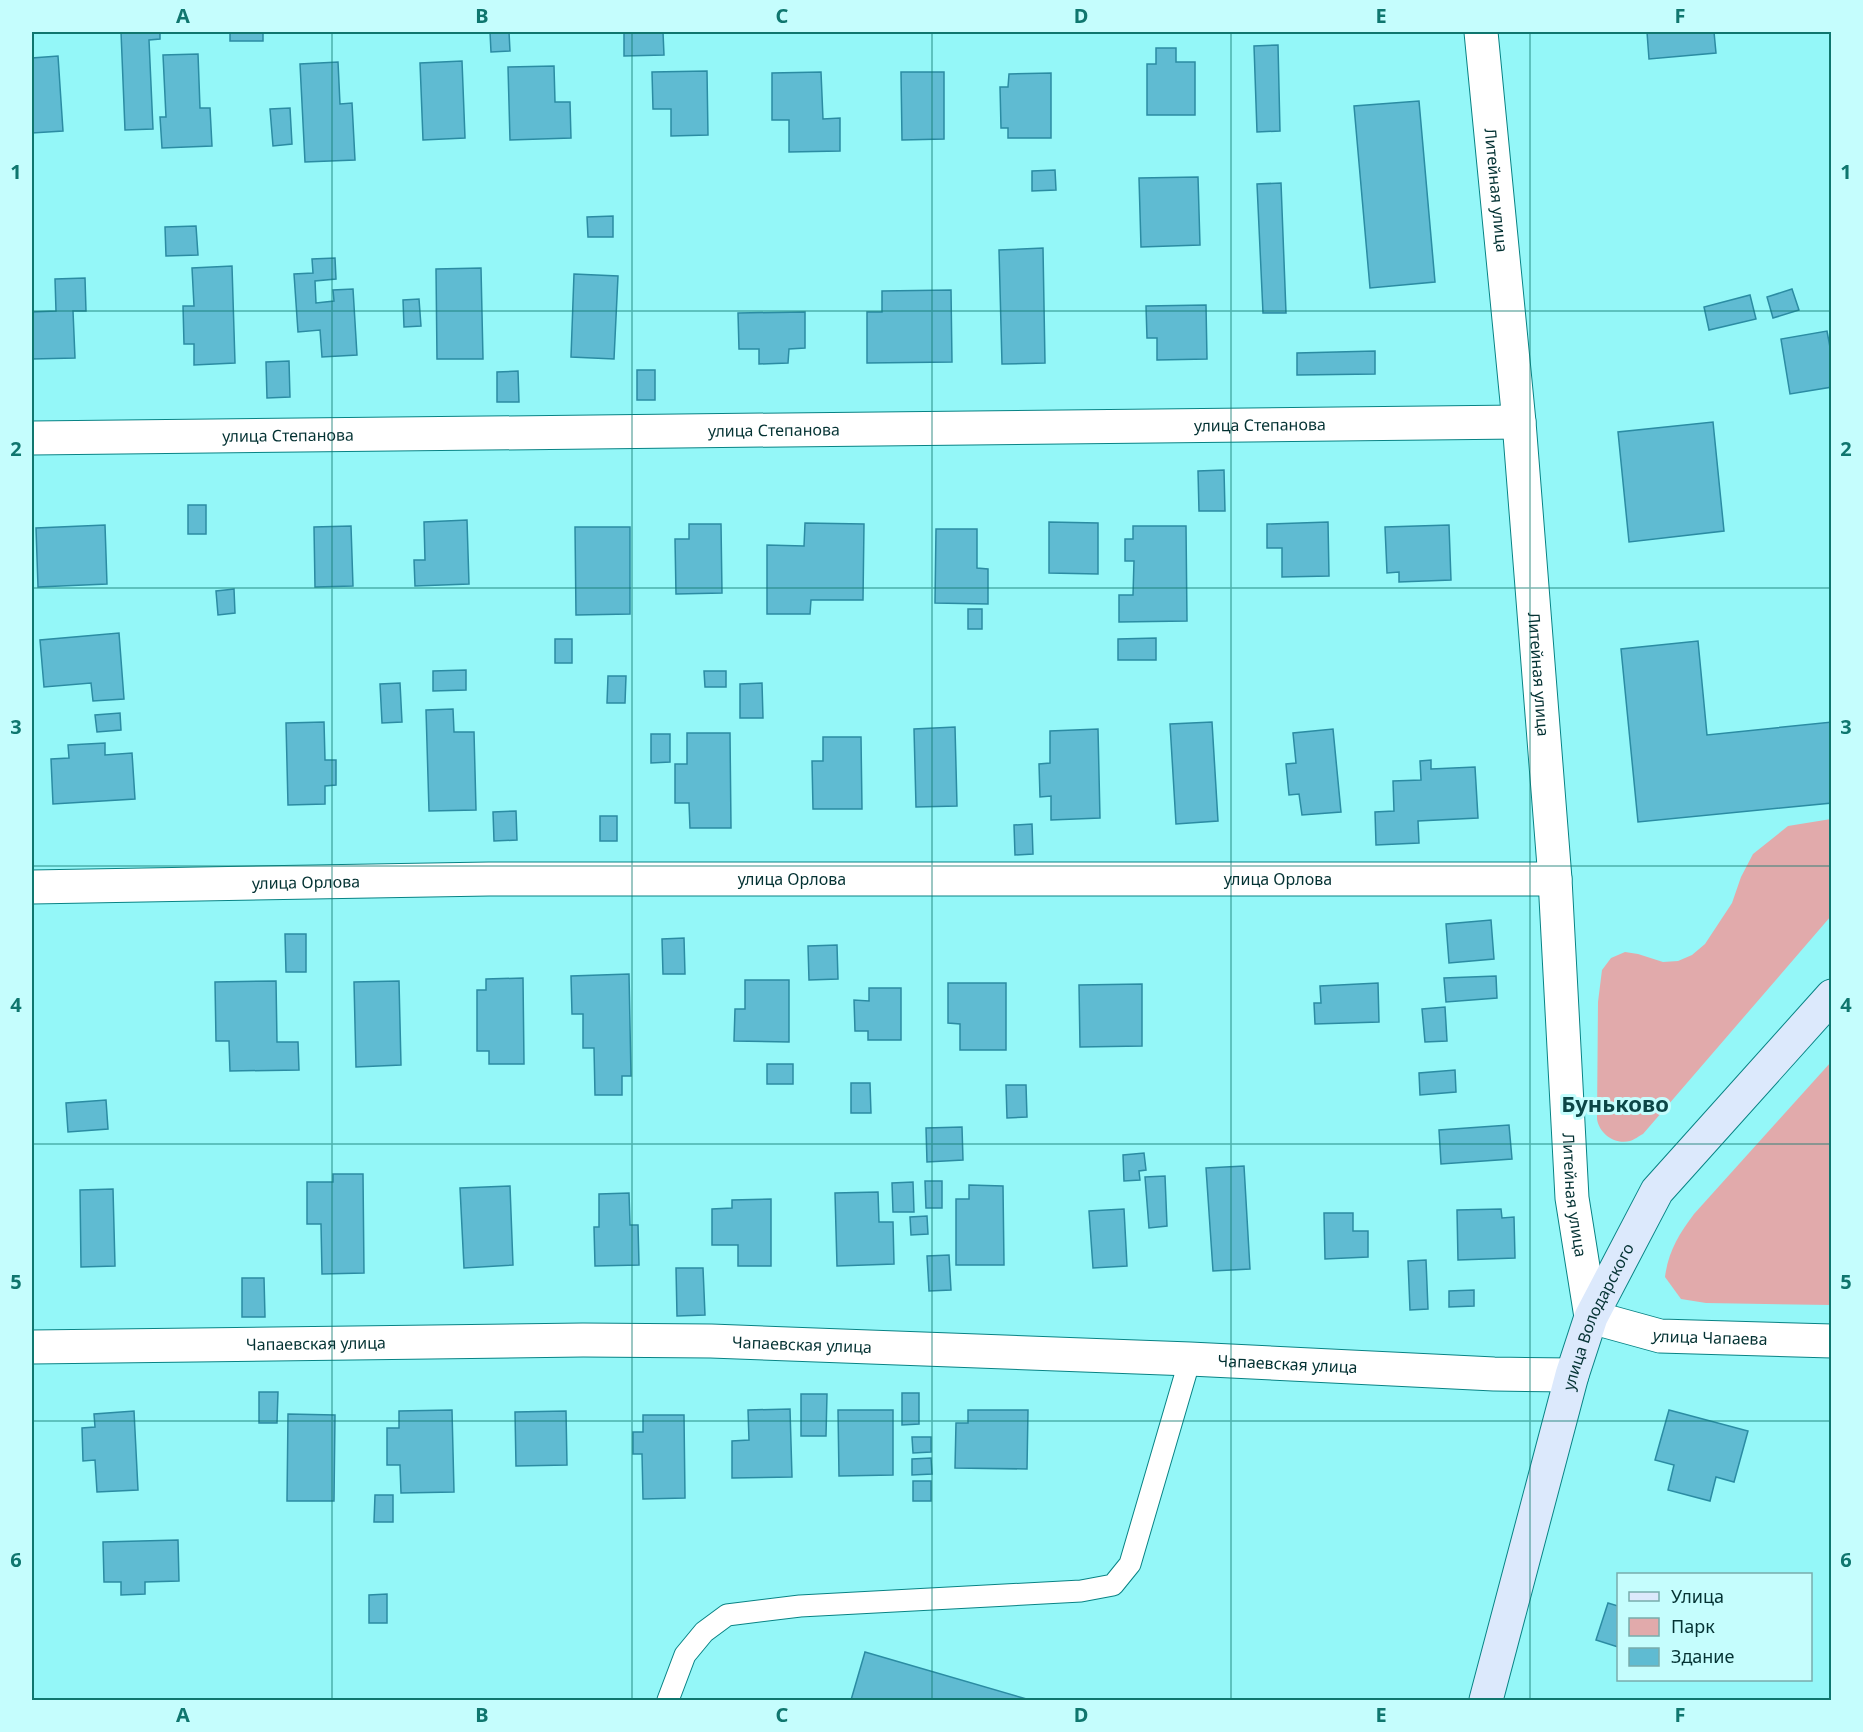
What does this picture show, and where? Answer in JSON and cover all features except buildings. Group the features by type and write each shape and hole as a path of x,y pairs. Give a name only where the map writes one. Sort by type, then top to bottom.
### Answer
{"main road":[{"name":"улица Володарского","path":"1486,1701 1572,1376 1591,1317 1657,1191 1832,996"}],"street":[{"name":"Литейная улица","path":"1480,32 1519,422 1555,879 1572,1198 1591,1317"},
{"name":"улица Степанова","path":"32,438 1519,422"},
{"name":"улица Орлова","path":"32,887 489,879 1555,879"},
{"name":"улица Чапаева","path":"1591,1317 1660,1336 1832,1341"},
{"name":"Чапаевская улица","path":"32,1347 699,1341 1572,1376"}],"lane":[{"path":"668,1701 686,1655 704,1632 727,1615 800,1605 1081,1591 1113,1585 1130,1564 1190,1359"}],"green space":[{"path":"1831,819 1831,916 1643,1134 1624,1142 1608,1137 1601,1129 1597,1119 1598,1002 1602,970 1611,958 1625,952 1663,962 1678,961 1692,955 1705,944 1732,903 1741,877 1753,854 1788,826"},
{"path":"1831,1062 1831,1305 1706,1303 1681,1299 1665,1277 1672,1251 1684,1229 1694,1214"}],"district":[{"name":"Буньково","path":"1615,1103"}]}
